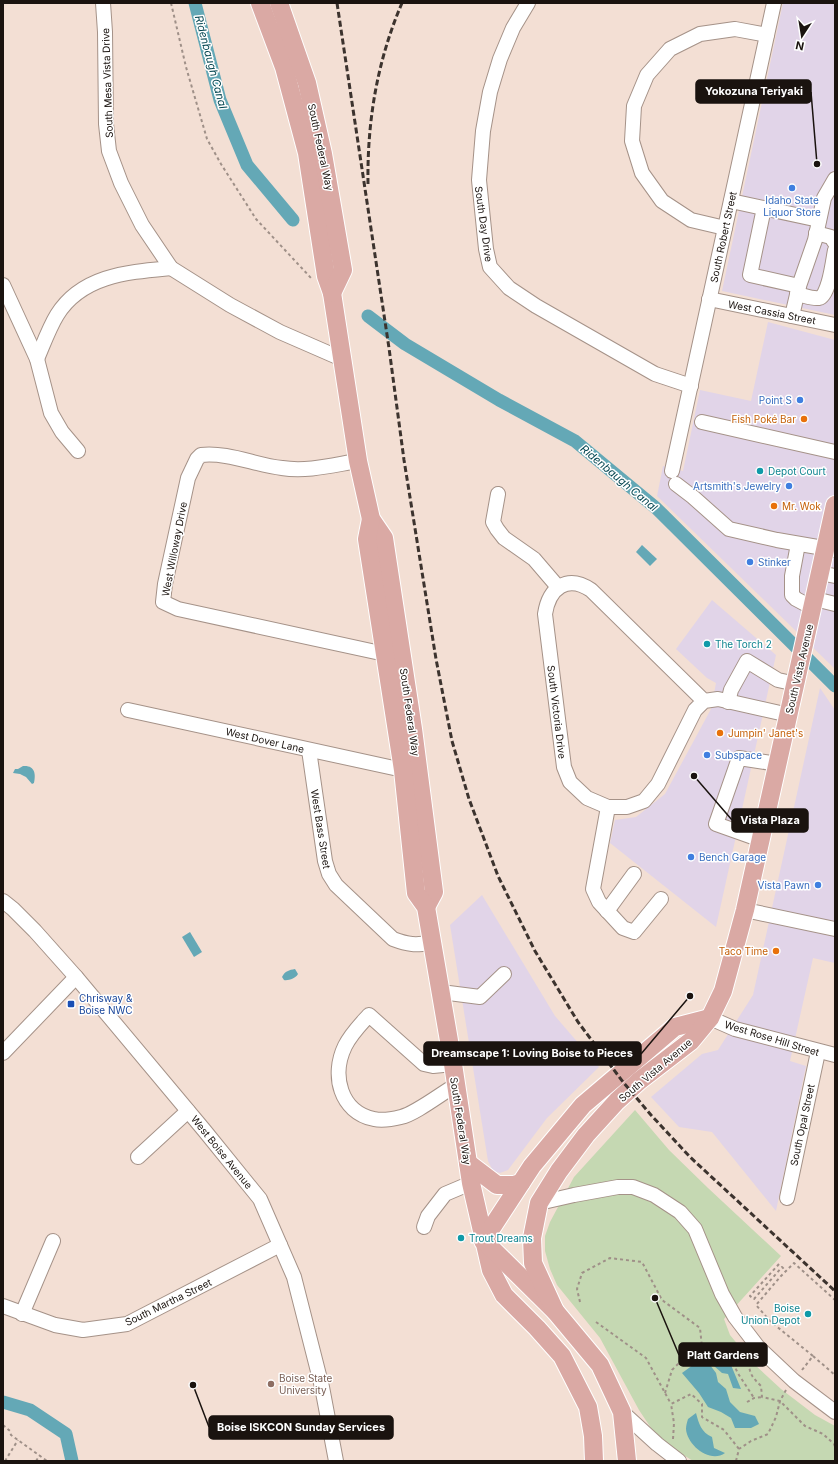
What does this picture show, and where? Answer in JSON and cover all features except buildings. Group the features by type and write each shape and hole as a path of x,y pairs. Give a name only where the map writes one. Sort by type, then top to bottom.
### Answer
{"main road":[{"name":"South Federal Way","path":"260,3 284,67 307,153 326,276 332,293 358,461 371,519 384,538 414,729 434,892 426,907"},
{"name":"South Federal Way","path":"279,3 307,83 324,154 343,270 332,293"},
{"name":"South Vista Avenue","path":"555,1311 533,1263 532,1238 539,1204 559,1171 586,1135 617,1101 639,1081 691,1041 710,1018 723,991 745,910 814,604 828,574 835,505"},
{"name":"South Federal Way","path":"371,519 367,539 403,770 416,893 426,907 453,1064 471,1183 483,1241 491,1270 504,1296 537,1328 562,1356 588,1407 593,1436 594,1461"},
{"name":"South Vista Avenue","path":"483,1241 532,1166 583,1106 675,1027 710,1018"},
{"path":"468,1163 497,1185 514,1185 521,1183"},
{"path":"483,1241 555,1311 600,1365 622,1412 627,1461"}],"street":[{"name":"South Mesa Vista Drive","path":"103,3 106,32 106,124 109,151 120,183 142,226 171,268 230,305 274,329 342,359"},
{"name":"South Day Drive","path":"528,3 514,28 500,59 490,92 483,130 479,180 486,249 490,267 509,288 536,306 655,374 690,386"},
{"name":"South Robert Street","path":"774,3 690,386 674,478 729,530 798,544"},
{"path":"725,228 691,220 662,201 642,173 632,141 634,106 647,75 670,50 700,34 735,29 767,35"},
{"path":"792,316 798,290 818,226 835,179"},
{"path":"731,201 764,208 818,226 831,237 835,243"},
{"path":"764,208 750,275 798,290 814,298 820,298 824,295 827,288 835,250"},
{"path":"37,359 56,316 64,304 78,292 99,280 127,273 171,268"},
{"path":"3,285 37,359 51,413 62,432 78,451"},
{"name":"West Cassia Street","path":"709,300 835,325"},
{"path":"702,422 835,452"},
{"name":"West Willoway Drive","path":"358,461 308,469 282,468 225,456 201,455 197,458 188,478 165,584 164,602 178,609 385,654"},
{"path":"498,494 494,522 504,538 534,558 558,587 573,583 583,584 591,590 704,702 718,699 789,715"},
{"path":"830,549 798,544 792,576 792,595 796,599 814,604 835,604"},
{"name":"South Victoria Drive","path":"558,587 548,599 545,614 564,766 570,782 587,798 608,807 627,807 644,801 658,784 695,710 704,702"},
{"path":"728,702 731,690 747,661 778,680 797,677"},
{"name":"West Dover Lane","path":"128,710 403,770"},
{"name":"West Bass Street","path":"309,750 325,862 329,874 336,885 394,939 403,943 415,945 431,943"},
{"path":"761,840 716,824 739,758 778,764"},
{"path":"608,807 593,889 599,902 623,928 634,932 661,898"},
{"path":"607,911 634,874"},
{"name":"West Boise Avenue","path":"3,901 35,930 188,1111 260,1199 294,1277 322,1387 336,1461"},
{"path":"745,910 835,929"},
{"path":"441,992 480,997 504,974"},
{"path":"3,1053 76,978"},
{"path":"453,1064 433,1066 424,1064 369,1015 351,1036 344,1047 339,1073 340,1086 343,1097 354,1110 374,1120 389,1120 403,1117 415,1111 456,1085"},
{"name":"West Rose Hill Street","path":"710,1018 735,1029 835,1056"},
{"name":"South Opal Street","path":"787,1198 818,1052"},
{"path":"138,1157 188,1111"},
{"path":"424,1227 428,1216 445,1194 471,1183"},
{"path":"539,1204 611,1188 633,1187 654,1195 680,1212 695,1229 722,1294 735,1317 758,1347 798,1376 835,1412"},
{"path":"22,1314 53,1241"},
{"name":"South Martha Street","path":"3,1306 54,1325 83,1330 127,1324 280,1245"},
{"path":"622,1412 657,1444 680,1461"}],"path":[{"path":"171,3 186,67 207,139 256,219 313,280"},
{"path":"580,1302 577,1289 582,1273 610,1258 642,1262 662,1300 700,1328 703,1357"},
{"path":"835,1300 794,1263 756,1305 770,1321 835,1375"},
{"path":"779,1264 750,1296 754,1299 782,1267 786,1271"},
{"path":"596,1322 646,1358 671,1404 674,1423 673,1439"},
{"path":"740,1461 736,1460 739,1449 750,1441 768,1434 776,1417 780,1400 784,1393 813,1356"},
{"path":"665,1393 672,1370 681,1362 703,1357 720,1359 744,1357 749,1362 751,1376 761,1386 762,1397"},
{"path":"730,1358 754,1398"},
{"path":"671,1404 691,1394 702,1404 702,1418 724,1430 739,1449"},
{"path":"746,1402 754,1398 762,1397 780,1400 805,1426 823,1434 835,1446"},
{"path":"3,1425 10,1430 11,1435 47,1461"},
{"path":"5,1461 18,1440"},
{"path":"36,1461 40,1455"}],"shaded area":[{"path":"783,3 835,3 835,315 722,291"},
{"path":"768,322 835,340 835,669 657,496 663,466 683,471 700,390 751,401"},
{"path":"712,600 776,655 716,927 610,843 615,820 636,817 665,794 711,709 716,683 707,678 676,649"},
{"path":"820,688 835,710 835,963 813,958 790,1061 806,1066 776,1211 712,1132 679,1127 651,1097 702,1054 718,1050 753,995"},
{"path":"482,895 555,1016 599,1067 547,1118 508,1170 500,1173 493,1171 488,1161 450,925"}],"green space":[{"path":"635,1110 669,1150 781,1256 724,1319 730,1335 754,1364 781,1389 815,1415 835,1426 835,1461 693,1461 671,1447 651,1428 639,1410 600,1338 557,1285 550,1269 545,1251 545,1236 550,1222 574,1177"}],"water":[{"path":"642,545 657,559 650,566 636,552"},
{"path":"23,766 30,767 34,771 34,783 32,784 26,777 20,774 13,773 15,769"},
{"path":"190,932 202,952 194,957 182,937"},
{"path":"295,969 298,974 296,977 284,980 282,977 284,973"},
{"path":"720,1363 731,1365 741,1389 733,1388 728,1374 722,1373 714,1366"},
{"path":"693,1365 710,1365 716,1373 718,1382 726,1389 730,1402 740,1412 755,1416 759,1424 751,1428 735,1428 731,1418 708,1407 699,1393 682,1373"},
{"path":"696,1413 699,1424 705,1433 712,1437 714,1448 725,1453 719,1456 706,1454 695,1447 690,1441 686,1429 688,1419"}],"waterway":[{"name":"Ridenbaugh Canal","path":"195,3 220,100 247,165 293,220"},
{"name":"Ridenbaugh Canal","path":"368,316 405,344 499,400 575,441 656,508 835,686"},
{"path":"3,1402 30,1410 66,1434 72,1461"}],"railway":[{"path":"337,3 389,348 404,460 436,659 452,741 469,799 498,876 535,951 578,1022 623,1082 690,1157 835,1291"},
{"path":"368,184 369,138 375,92 386,47 402,3"}],"place":[{"name":"Yokozuna Teriyaki","path":"817,164"},
{"name":"Idaho State Liquor Store","path":"792,188"},
{"name":"Point S","path":"800,400"},
{"name":"Fish Poké Bar","path":"804,419"},
{"name":"Depot Court","path":"760,471"},
{"name":"Artsmith's Jewelry","path":"789,486"},
{"name":"Mr. Wok","path":"774,506"},
{"name":"Stinker","path":"750,562"},
{"name":"The Torch 2","path":"707,644"},
{"name":"Jumpin' Janet's","path":"720,733"},
{"name":"Subspace","path":"707,755"},
{"name":"Vista Plaza","path":"694,776"},
{"name":"Bench Garage","path":"691,857"},
{"name":"Vista Pawn","path":"818,885"},
{"name":"Taco Time","path":"776,951"},
{"name":"Dreamscape 1: Loving Boise to Pieces","path":"690,996"},
{"name":"Chrisway & Boise NWC","path":"71,1004"},
{"name":"Trout Dreams","path":"461,1238"},
{"name":"Platt Gardens","path":"655,1298"},
{"name":"Boise Union Depot","path":"808,1314"},
{"name":"Boise State University","path":"271,1384"},
{"name":"Boise ISKCON Sunday Services","path":"193,1385"}]}
